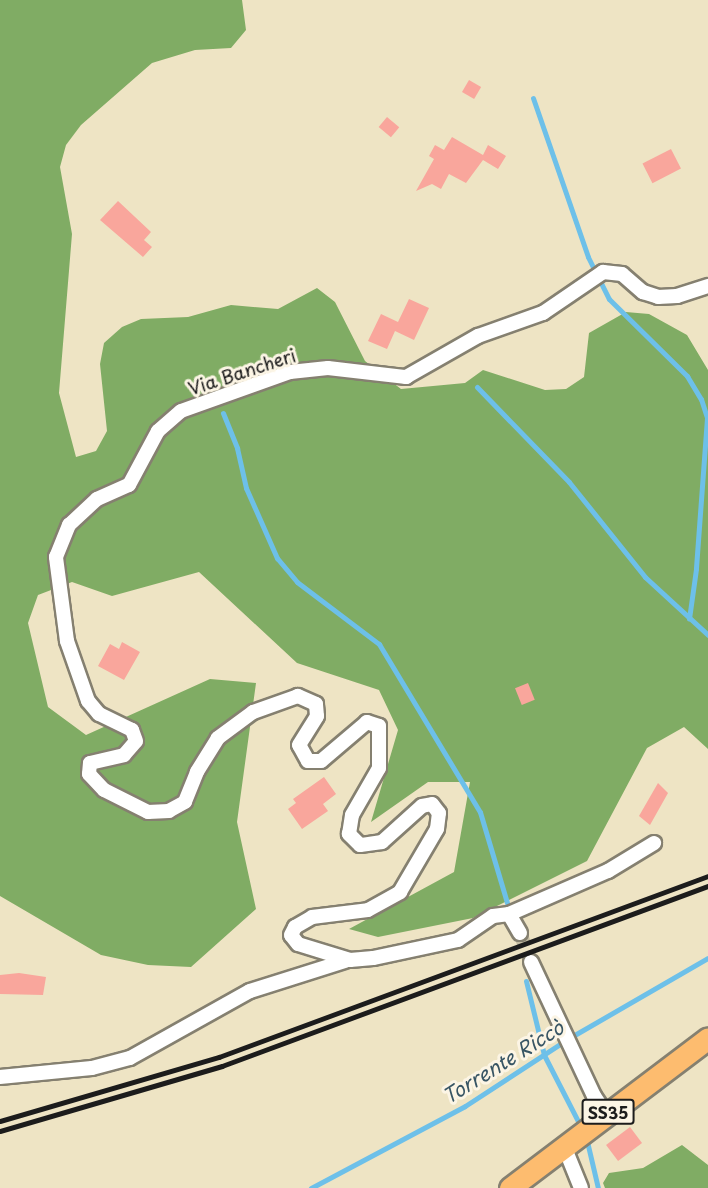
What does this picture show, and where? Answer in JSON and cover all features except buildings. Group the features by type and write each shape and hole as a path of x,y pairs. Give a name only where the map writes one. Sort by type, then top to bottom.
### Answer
{"main road":[{"name":"SS35","path":"510,1188 708,1038"}],"street":[{"name":"Via Bancheri","path":"654,843 608,871 509,914 494,916 458,940 350,960 298,944 291,935 294,927 312,917 368,910 400,892 437,829 439,813 432,804 422,806 382,842 360,845 349,834 352,815 379,768 379,726 367,722 321,761 308,761 299,745 317,716 316,704 298,696 253,712 218,738 197,772 185,802 169,811 148,812 104,790 89,774 90,763 124,755 136,741 132,730 99,714 88,701 67,641 56,557 69,525 97,499 129,485 158,431 181,411 290,372 328,368 406,376 478,336 543,313 603,272 622,274 644,292 658,297 677,296 708,286"},
{"path":"509,914 520,933"},
{"path":"0,1077 92,1068 130,1058 250,991 350,960"},
{"path":"531,962 594,1096 606,1114"},
{"path":"564,1146 581,1188"}],"green space":[{"path":"0,0 242,0 246,30 231,48 195,50 152,63 81,125 66,145 60,167 72,234 59,393 76,457 96,451 107,431 100,364 104,343 122,327 141,319 188,317 231,305 278,309 317,288 335,302 365,361 401,389 465,383 483,370 545,390 566,389 584,377 589,333 626,312 649,314 687,335 708,370 708,749 684,727 647,748 587,861 473,918 378,937 349,929 454,872 470,782 428,782 371,822 398,730 379,690 297,663 199,572 112,596 72,582 38,595 28,623 48,707 86,735 210,679 256,683 237,822 256,909 191,967 148,965 101,955 0,896"},
{"path":"682,1145 708,1165 708,1188 605,1188 603,1183 609,1173 643,1168"}],"waterway":[{"path":"533,98 588,257 609,299 687,376 701,399 707,418 696,569 689,619"},
{"path":"477,387 569,482 645,577 708,635"},
{"path":"223,413 237,448 246,488 277,558 297,582 379,644 480,812 508,906"},
{"name":"Torrente Riccò","path":"311,1188 465,1106 571,1037 708,958"},
{"name":"Torrente Riccò","path":"526,981 544,1055 582,1129"},
{"path":"586,1137 598,1188"}],"tunnel":[{"path":"520,933 531,962"}],"railway":[{"path":"0,1121 219,1057 708,876"},
{"path":"0,1131 222,1066 708,886"}]}
